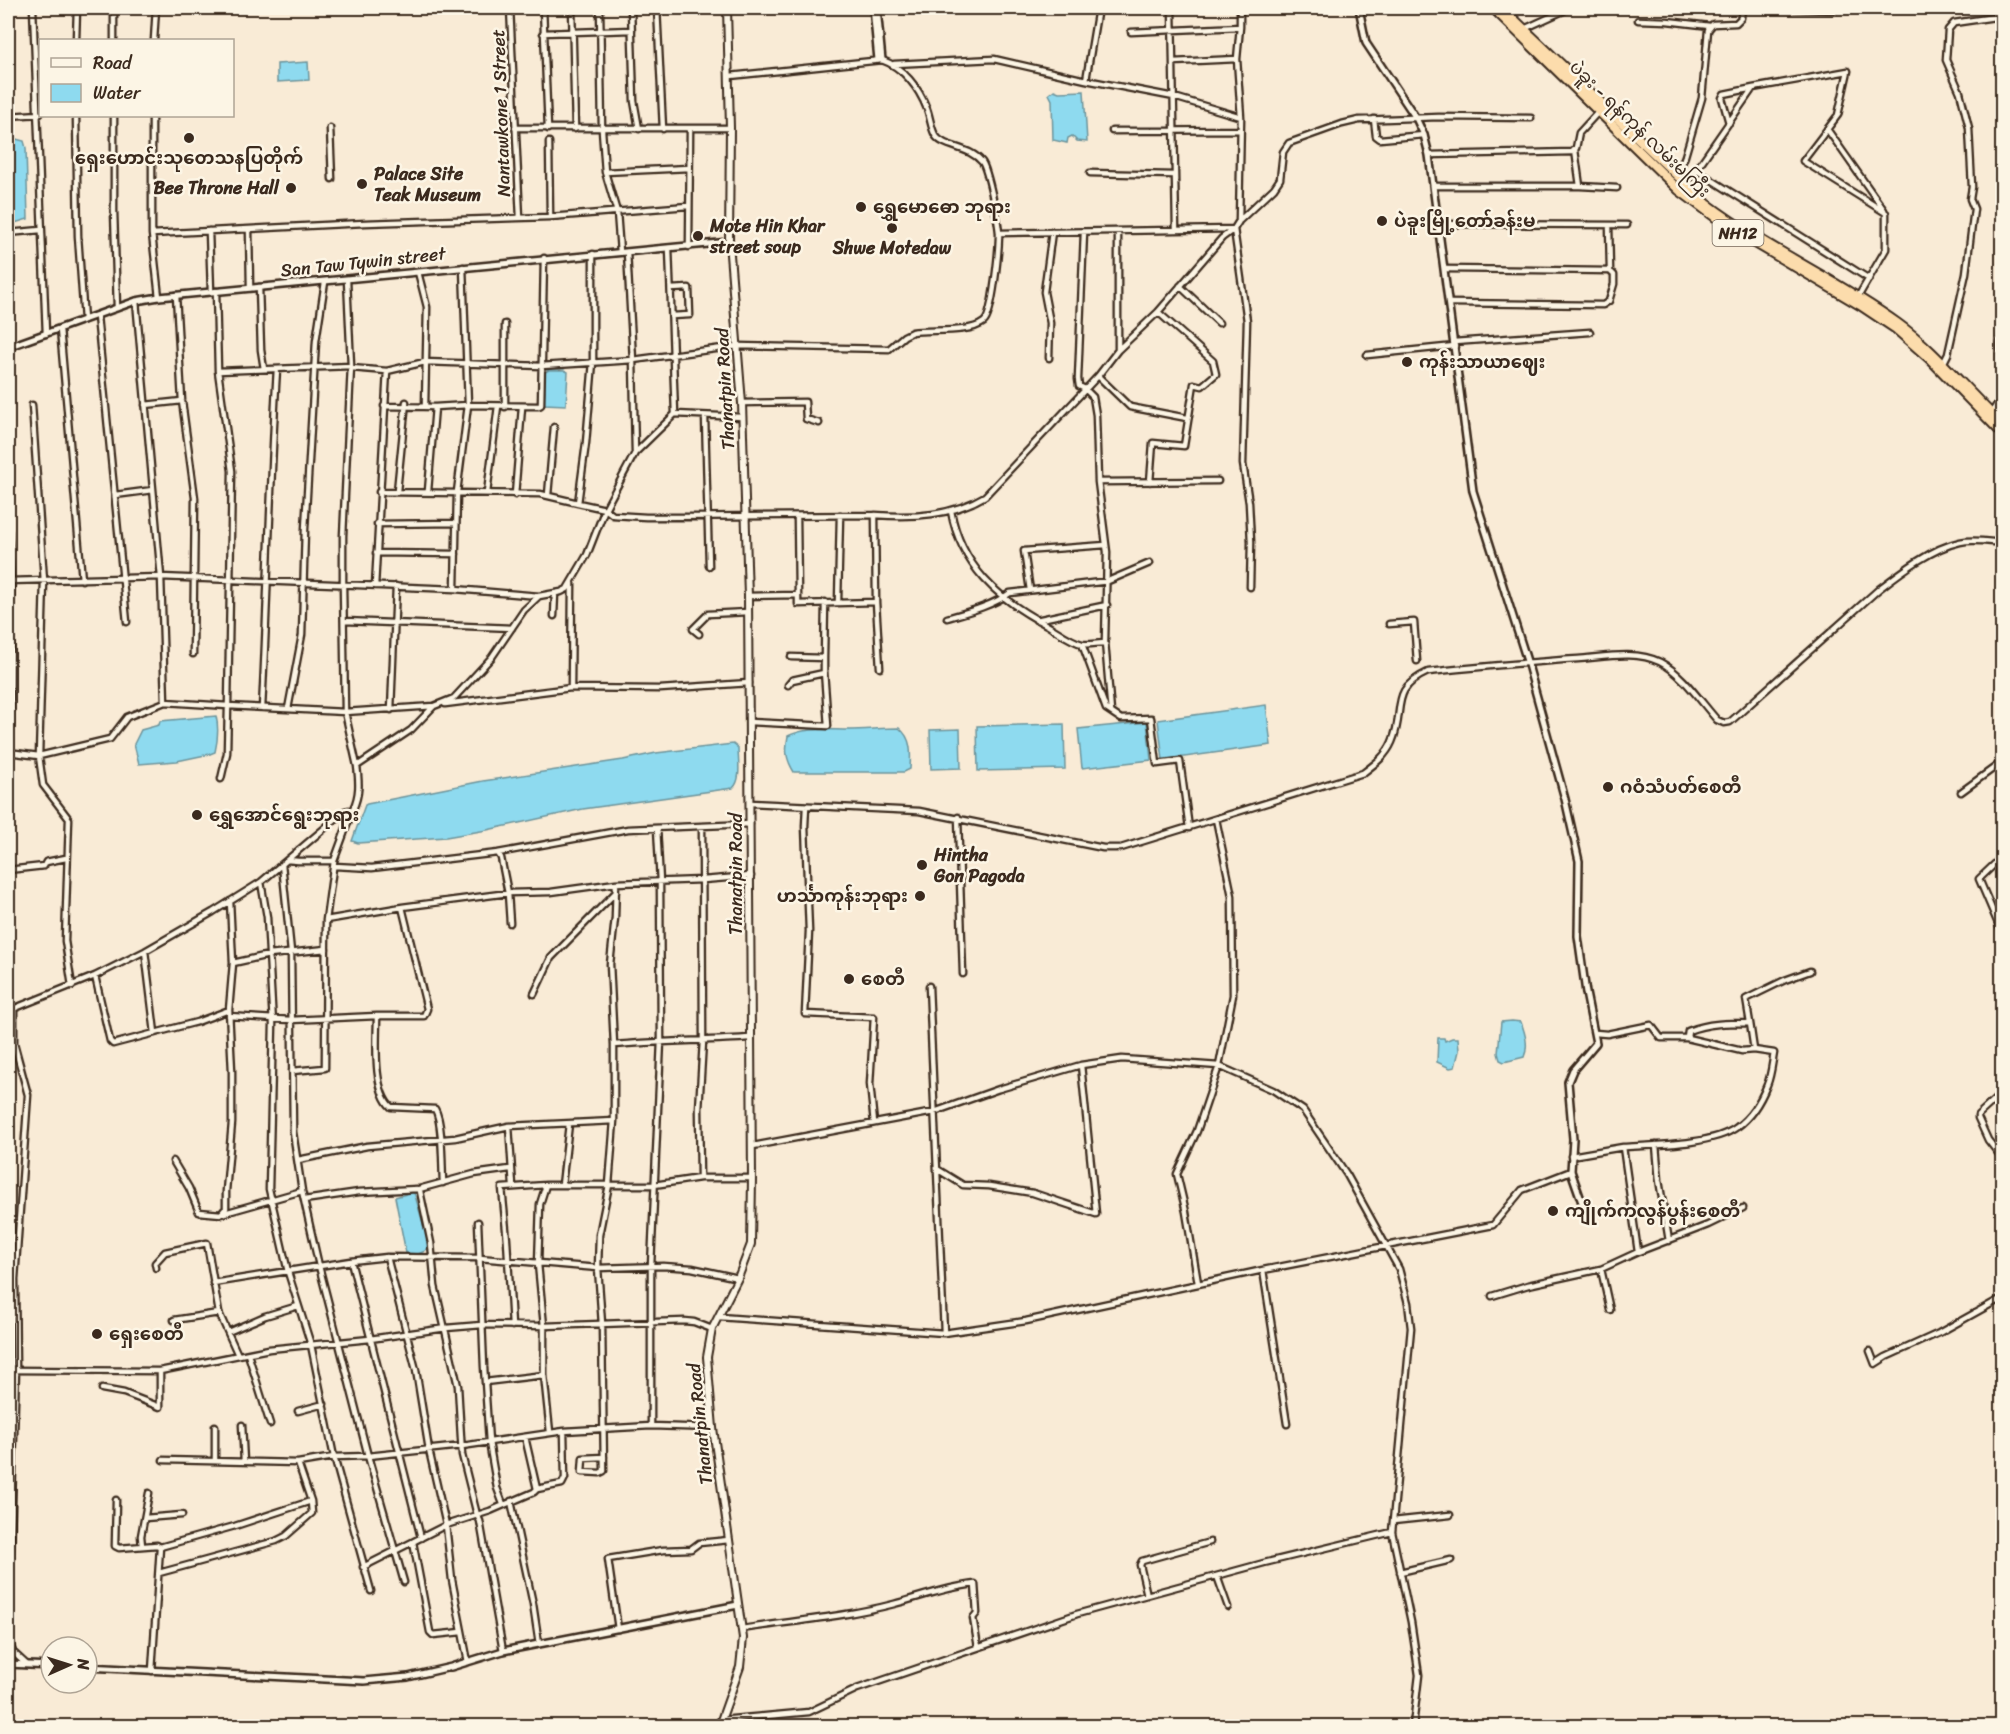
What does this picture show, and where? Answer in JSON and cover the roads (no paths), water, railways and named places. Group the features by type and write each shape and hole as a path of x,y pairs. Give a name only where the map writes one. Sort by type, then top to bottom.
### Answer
{"highway":[{"name":"ပဲခူး - ရန်ကုန် လမ်းမကြီး","path":"1493,8 1601,108"},
{"name":"ပဲခူး - ရန်ကုန် လမ်းမကြီး","path":"1502,8 1702,209 1730,228 1857,299 1896,329 1990,417 2002,424"},
{"name":"ပဲခူး - ရန်ကုန် လမ်းမကြီး","path":"1674,180 1684,184 1733,224 1899,325 1943,364 2002,433"}],"main road":[{"name":"Thanatpin Road","path":"720,1723 740,1667 743,1638 713,1428 707,1357 712,1329 738,1278 750,1244 753,1146 748,596 742,403 729,242 730,76 727,8"}],"street":[{"path":"33,8 46,334"},
{"path":"76,39 77,8"},
{"path":"114,8 114,39"},
{"path":"154,39 156,8"},
{"name":"Nantawkone 1 Street","path":"510,8 520,218"},
{"path":"543,8 548,129"},
{"path":"573,8 575,129"},
{"path":"600,8 605,172 617,212 623,252 633,360 635,453"},
{"path":"631,8 634,101 639,129"},
{"path":"657,8 663,129"},
{"path":"875,8 880,60"},
{"path":"1086,80 1098,8"},
{"path":"1172,8 1176,230"},
{"path":"1239,221 1241,117 1237,59 1240,8"},
{"path":"1359,8 1366,43 1416,118 1424,135 1434,186 1473,491 1527,661 1565,799 1579,861 1578,936 1596,1043 1573,1070 1568,1082 1572,1121 1571,1170 1586,1214"},
{"path":"1524,29 1570,8"},
{"path":"1638,20 1710,26 1736,23 1741,18 1742,8"},
{"path":"1773,8 1834,10"},
{"path":"1943,364 1948,354 1965,280 1974,209 1970,199 1972,187 1970,128 1960,92 1947,64 1945,52 1948,30 1954,23 2002,16"},
{"path":"1674,180 1685,156 1702,98 1710,26"},
{"path":"1131,32 1240,27"},
{"path":"543,33 632,30"},
{"path":"730,76 880,60 894,64 994,59 1173,97 1241,117"},
{"path":"1173,62 1237,59"},
{"path":"218,371 315,366 387,371 425,362 541,366 673,356 738,346 889,349 912,332 974,328 986,321 992,308 999,233 984,164 965,149 942,142 935,135 926,106 909,78 894,64"},
{"path":"1730,123 1722,98 1724,94 1848,71 1838,115 1803,161 1886,213"},
{"path":"1684,184 1753,88"},
{"path":"1580,186 1575,150 1579,133 1601,108"},
{"path":"8,116 38,114"},
{"path":"76,117 78,236 84,320"},
{"path":"114,117 117,308"},
{"path":"152,117 152,234 159,297"},
{"path":"379,492 428,491 548,495 605,509 614,515 709,518 840,515 905,517 951,511 972,504 985,496 1098,376 1118,350 1158,312 1222,238 1234,229 1239,221 1274,188 1280,178 1283,152 1289,143 1342,124 1374,119 1531,118"},
{"path":"1374,119 1376,136 1380,139 1424,135"},
{"path":"330,128 332,179"},
{"path":"515,128 602,130 730,128"},
{"path":"689,247 690,129"},
{"path":"1827,129 1886,213 1886,249 1857,299"},
{"path":"1113,131 1240,130"},
{"path":"549,142 550,217"},
{"path":"1429,155 1572,152 1575,150"},
{"path":"605,172 689,168"},
{"path":"1696,170 1869,279"},
{"path":"1090,173 1174,175"},
{"path":"1434,186 1617,188"},
{"path":"152,234 550,217 688,206"},
{"path":"1439,224 1627,225"},
{"path":"1449,303 1603,305 1609,302 1614,284 1614,275 1610,271 1609,225"},
{"path":"249,229 250,288"},
{"path":"999,233 1234,229"},
{"path":"1234,229 1247,321 1243,464 1249,503 1250,587"},
{"path":"8,233 41,230"},
{"path":"209,231 218,371 232,471 227,753 221,779"},
{"path":"1049,358 1050,323 1044,292 1052,232"},
{"path":"1084,232 1078,379 1079,386 1093,397 1096,415 1098,482 1106,544 1105,643 1111,712"},
{"path":"1118,232 1118,350"},
{"name":"San Taw Tywin street","path":"8,347 136,301 159,297 347,280 544,258 729,242"},
{"path":"9,581 161,577 268,583 396,586 539,596 564,591 587,555 605,509 635,453 675,414 669,248"},
{"path":"578,503 593,362 593,254"},
{"path":"384,406 406,404 435,407 468,405 522,407 541,405 544,258"},
{"path":"455,589 457,492 468,405 463,267"},
{"path":"1444,269 1610,271"},
{"path":"418,272 427,307 425,406"},
{"path":"292,1071 325,1068 326,920 334,863 358,799 359,785 345,712 343,536 351,367 347,280"},
{"path":"288,709 303,635 305,529 316,341 325,282"},
{"path":"1180,286 1219,323"},
{"path":"259,287 264,369"},
{"path":"671,289 689,288 690,315 672,316"},
{"path":"176,295 182,402 195,498 194,654"},
{"path":"136,301 161,577 165,702"},
{"path":"1150,482 1153,443 1184,446 1194,384 1202,386 1216,374 1213,361 1158,312"},
{"path":"97,316 127,622"},
{"path":"505,324 505,407"},
{"path":"1990,417 2002,396 2000,343 2002,326"},
{"path":"60,328 82,580"},
{"path":"1367,356 1454,344 1590,332"},
{"path":"262,708 270,485 278,369"},
{"path":"375,586 387,371"},
{"path":"1098,376 1130,407 1187,418"},
{"path":"145,405 182,402"},
{"path":"742,403 805,402 806,419 819,423"},
{"path":"398,491 406,404"},
{"path":"32,405 44,581 39,756 43,785 69,819 65,940 72,986"},
{"path":"487,493 498,406"},
{"path":"428,491 435,407"},
{"path":"515,495 522,407"},
{"path":"675,414 742,417"},
{"path":"705,416 709,566"},
{"path":"548,495 554,427"},
{"path":"1098,482 1218,481"},
{"path":"115,495 153,490"},
{"path":"951,511 954,524 974,567 1003,598 1036,620 1082,644 1105,643"},
{"path":"838,602 840,515"},
{"path":"875,515 876,602 880,668"},
{"path":"797,516 798,604 876,602"},
{"path":"377,524 456,523"},
{"path":"8,531 9,752 39,756 110,739 127,717 165,702 345,712 434,706 571,688 660,689 749,683"},
{"path":"750,803 918,811 1103,848 1121,848 1363,773 1384,757 1393,741 1401,698 1406,685 1427,672 1527,661 1628,655 1647,657 1673,671 1717,720 1724,723 1730,722 1904,569 1959,542 1975,540 2002,543"},
{"path":"1030,590 1024,551 1106,544"},
{"path":"376,553 456,555"},
{"path":"947,618 1003,598 1010,593 1107,581 1150,563"},
{"path":"571,688 572,580"},
{"path":"391,710 396,586"},
{"path":"554,616 555,593"},
{"path":"748,596 798,594"},
{"path":"357,766 411,730 434,706 454,698 492,657 524,610 539,596"},
{"path":"749,722 828,726 824,658 825,602"},
{"path":"1036,620 1107,605"},
{"path":"699,634 693,629 708,614 748,612"},
{"path":"345,621 512,628"},
{"path":"1389,624 1414,622 1416,660 1427,672"},
{"path":"1082,644 1106,709 1121,719 1151,718 1157,764 1180,761 1189,828"},
{"path":"791,657 824,658"},
{"path":"788,685 792,680 825,671"},
{"path":"1961,792 2002,762"},
{"path":"806,806 809,931 805,1014 874,1017 870,1084 874,1123"},
{"path":"8,1011 95,976 145,951 261,882 345,811 353,809"},
{"path":"957,817 963,974"},
{"path":"1198,1283 1177,1174 1197,1131 1219,1066 1233,996 1232,896 1216,819"},
{"path":"288,860 372,868 498,854 628,829 750,824"},
{"path":"700,1178 699,1109 703,1041 702,826"},
{"path":"651,1426 651,1266 661,1041 660,882 657,828"},
{"path":"498,854 501,858 508,893 510,923"},
{"path":"2002,857 1979,879 2002,933"},
{"path":"8,870 44,866 46,862 66,858"},
{"path":"282,864 291,952 293,1132 302,1191 368,1456 404,1582"},
{"path":"326,920 508,893 551,892 616,883 751,876"},
{"path":"261,882 267,917 273,1017 269,1189 288,1272 310,1345 334,1457 371,1591"},
{"path":"604,1457 583,1458 582,1472 603,1473 604,1457 602,1324 598,1268 599,1235 609,1185 614,1121 614,1045 610,964 616,883"},
{"path":"534,994 551,958 616,892"},
{"path":"221,1214 226,1208 232,1123 229,1013 233,963 230,901"},
{"path":"95,976 110,1041 113,1044 229,1013 291,1020 424,1016 427,1009 402,907"},
{"path":"233,963 269,955 326,949"},
{"path":"145,951 155,1033"},
{"path":"1754,1050 1746,999 1810,971"},
{"path":"929,986 944,1333"},
{"path":"8,1006 14,1008"},
{"path":"14,1008 14,1043 28,1095 15,1279 16,1369 8,1638 13,1652 26,1664"},
{"path":"376,1016 379,1084 384,1099 391,1107 435,1109 440,1140 442,1183"},
{"path":"1687,1038 1688,1031 1702,1026 1750,1023"},
{"path":"1571,1156 1623,1147 1708,1138 1738,1126 1758,1104 1768,1083 1774,1053 1742,1051 1687,1038 1661,1038 1651,1025 1607,1034 1595,1032"},
{"path":"614,1045 751,1038"},
{"path":"753,1146 934,1112 999,1089 1081,1065 1122,1059 1219,1066 1273,1090 1303,1110 1347,1175 1399,1269 1408,1303 1411,1328 1392,1532 1411,1622 1419,1675 1413,1726"},
{"path":"937,1169 963,1185 989,1186 1033,1193 1096,1214 1081,1065"},
{"path":"2002,1093 1978,1115 1978,1118 1988,1140 2002,1158"},
{"path":"298,1160 367,1146 455,1138 509,1126 614,1121"},
{"path":"562,1185 569,1124"},
{"path":"509,1126 510,1169 513,1186"},
{"path":"1656,1145 1669,1241"},
{"path":"1623,1147 1638,1252"},
{"path":"173,1161 189,1188 199,1212 221,1214 302,1191"},
{"path":"304,1200 359,1192 419,1189 474,1174 510,1169"},
{"path":"719,1317 944,1333 1026,1321 1198,1283 1492,1225 1522,1190 1571,1170"},
{"path":"512,1326 502,1188 546,1185 654,1185 700,1178 752,1178"},
{"path":"546,1185 540,1204 537,1264 544,1326 544,1375 550,1432"},
{"path":"419,1189 431,1243 435,1286 458,1386 462,1446 480,1521 503,1651"},
{"path":"1492,1296 1601,1269 1743,1208"},
{"path":"478,1222 489,1442 497,1488 503,1504"},
{"path":"156,1268 155,1263 165,1252 207,1243 219,1313 238,1355"},
{"path":"213,1283 387,1257 478,1258 598,1268 651,1266 692,1268 738,1278"},
{"path":"387,1257 408,1334 429,1450 446,1525 453,1581 468,1662"},
{"path":"351,1261 421,1538"},
{"path":"1601,1269 1610,1310"},
{"path":"1263,1270 1287,1424"},
{"path":"1870,1351 1875,1364 1948,1329 2002,1298"},
{"path":"228,1332 265,1316 298,1306"},
{"path":"174,1320 219,1313"},
{"path":"8,1370 160,1371 238,1355 482,1325 544,1326 694,1322 712,1329"},
{"path":"248,1354 270,1424"},
{"path":"102,1389 124,1393 160,1407 160,1371"},
{"path":"485,1382 544,1375"},
{"path":"298,1411 324,1404"},
{"path":"242,1425 244,1462"},
{"path":"215,1426 215,1461"},
{"path":"163,1460 298,1463 334,1457 368,1456 462,1446 550,1432 651,1426 713,1428"},
{"path":"363,1567 446,1525 477,1515 537,1489 562,1484 564,1482 564,1431"},
{"path":"525,1437 537,1489"},
{"path":"159,1573 286,1536 312,1513 311,1501 298,1463"},
{"path":"142,1546 141,1536 149,1493"},
{"path":"117,1500 115,1546 119,1548 160,1547 311,1501"},
{"path":"511,1501 539,1644"},
{"path":"145,1518 182,1515"},
{"path":"1393,1521 1450,1515"},
{"path":"720,1723 809,1712 857,1689 1077,1614 1392,1532"},
{"path":"618,1629 608,1559 663,1550 691,1549 699,1543 729,1540"},
{"path":"413,1542 430,1632 433,1635 462,1632"},
{"path":"1147,1595 1140,1566 1142,1561 1210,1542"},
{"path":"152,1671 160,1547"},
{"path":"1400,1572 1451,1560"},
{"path":"1217,1576 1228,1607"},
{"path":"742,1629 894,1604 960,1585 975,1584 977,1613 973,1618 978,1647"},
{"path":"99,1668 364,1681 408,1677 451,1668 503,1651 738,1605"},
{"path":"8,1664 39,1665"}],"water":[{"path":"308,62 309,80 277,82 277,64"},
{"path":"1054,90 1059,92 1084,91 1087,142 1077,141 1072,136 1068,138 1067,143 1053,140 1052,100 1049,94"},
{"path":"8,140 24,141 26,148 28,219 8,225"},
{"path":"549,370 568,372 566,405 544,404 545,372"},
{"path":"1266,705 1271,745 1163,760 1158,720"},
{"path":"216,716 218,734 215,752 177,761 139,764 134,744 141,730 159,725 160,721"},
{"path":"1147,722 1151,760 1082,768 1078,729"},
{"path":"1064,724 1065,769 978,771 977,726"},
{"path":"899,728 906,736 910,752 910,769 904,772 794,772 786,751 788,736 802,731"},
{"path":"960,729 961,768 931,769 930,730"},
{"path":"733,744 738,748 739,770 738,780 733,788 583,809 446,837 358,843 352,841 367,804 483,781 656,753"},
{"path":"1501,1022 1521,1022 1526,1048 1524,1057 1504,1062 1500,1060 1498,1053"},
{"path":"1438,1038 1444,1038 1445,1041 1458,1038 1459,1051 1455,1067 1450,1068 1437,1062"},
{"path":"414,1192 429,1244 425,1251 418,1254 406,1253 395,1197"}],"place":[{"name":"ရှေးဟောင်းသုတေသနပြတိုက်","path":"189,138"},
{"name":"Palace Site Teak Museum","path":"362,184"},
{"name":"Bee Throne Hall","path":"291,188"},
{"name":"ရွှေမောဓော ဘုရား","path":"861,207"},
{"name":"ပဲခူးမြို့တော်ခန်းမ","path":"1382,221"},
{"name":"Shwe Motedaw","path":"892,228"},
{"name":"Mote Hin Khar street soup","path":"698,236"},
{"name":"ကုန်းသာယာဈေး","path":"1407,362"},
{"name":"ဂဝံသံပတ်စေတီ","path":"1608,787"},
{"name":"ရွှေအောင်ရွေးဘုရား","path":"197,815"},
{"name":"Hintha Gon Pagoda","path":"922,865"},
{"name":"ဟင်္သာကုန်းဘုရား","path":"920,896"},
{"name":"စေတီ","path":"849,979"},
{"name":"ကျိုက်ကလွန်ပွန်းစေတီ","path":"1553,1211"},
{"name":"ရှေးစေတီ","path":"97,1334"}]}
